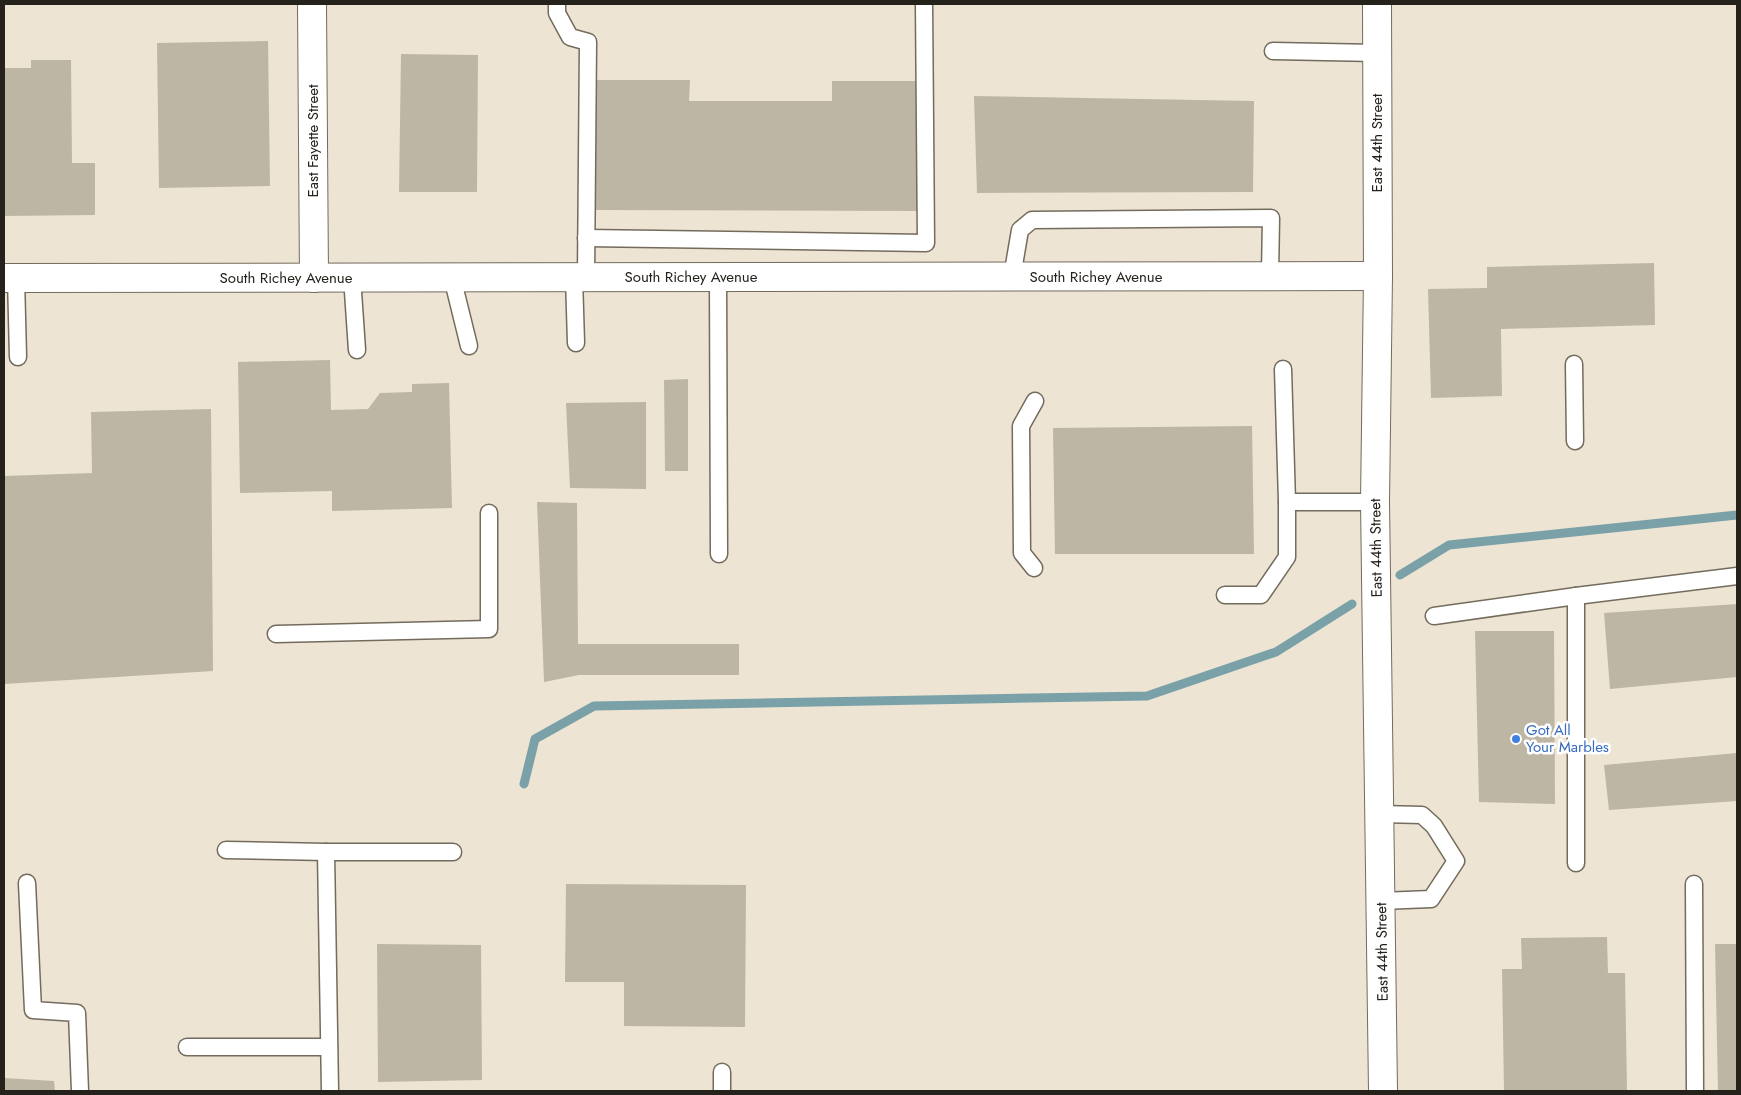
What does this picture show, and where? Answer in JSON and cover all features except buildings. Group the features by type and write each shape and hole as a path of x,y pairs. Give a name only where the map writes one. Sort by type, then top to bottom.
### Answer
{"street":[{"name":"East Fayette Street","path":"312,4 314,278"},
{"name":"East 44th Street","path":"1377,4 1378,276 1375,502 1383,1091"},
{"name":"South Richey Avenue","path":"10,278 1378,276"}],"lane":[{"path":"557,4 557,14 570,37 588,42 586,238 580,278 576,343"},
{"path":"586,238 926,243 924,4"},
{"path":"1273,51 1377,53"},
{"path":"1012,277 1020,230 1032,220 1271,218 1270,276"},
{"path":"718,277 719,554"},
{"path":"10,278 18,357"},
{"path":"352,278 357,350"},
{"path":"452,278 470,346"},
{"path":"1574,364 1575,441"},
{"path":"1225,594 1261,594 1287,556 1283,369"},
{"path":"1034,568 1022,553 1021,426 1036,401"},
{"path":"1287,502 1375,502"},
{"path":"276,634 490,629 490,513"},
{"path":"1434,616 1737,576"},
{"path":"1576,596 1576,862"},
{"path":"1380,814 1422,815 1434,826 1456,861 1431,898 1381,901"},
{"path":"226,850 453,852"},
{"path":"326,852 330,1091"},
{"path":"27,883 33,1010 77,1013 80,1091"},
{"path":"1694,884 1695,1091"},
{"path":"187,1047 329,1047"},
{"path":"722,1072 722,1091"}],"waterway":[{"path":"1400,575 1449,545 1737,515"},
{"path":"524,784 535,739 594,706 1147,696 1276,652 1352,604"}],"place":[{"name":"Got All Your Marbles","path":"1516,739"}]}
